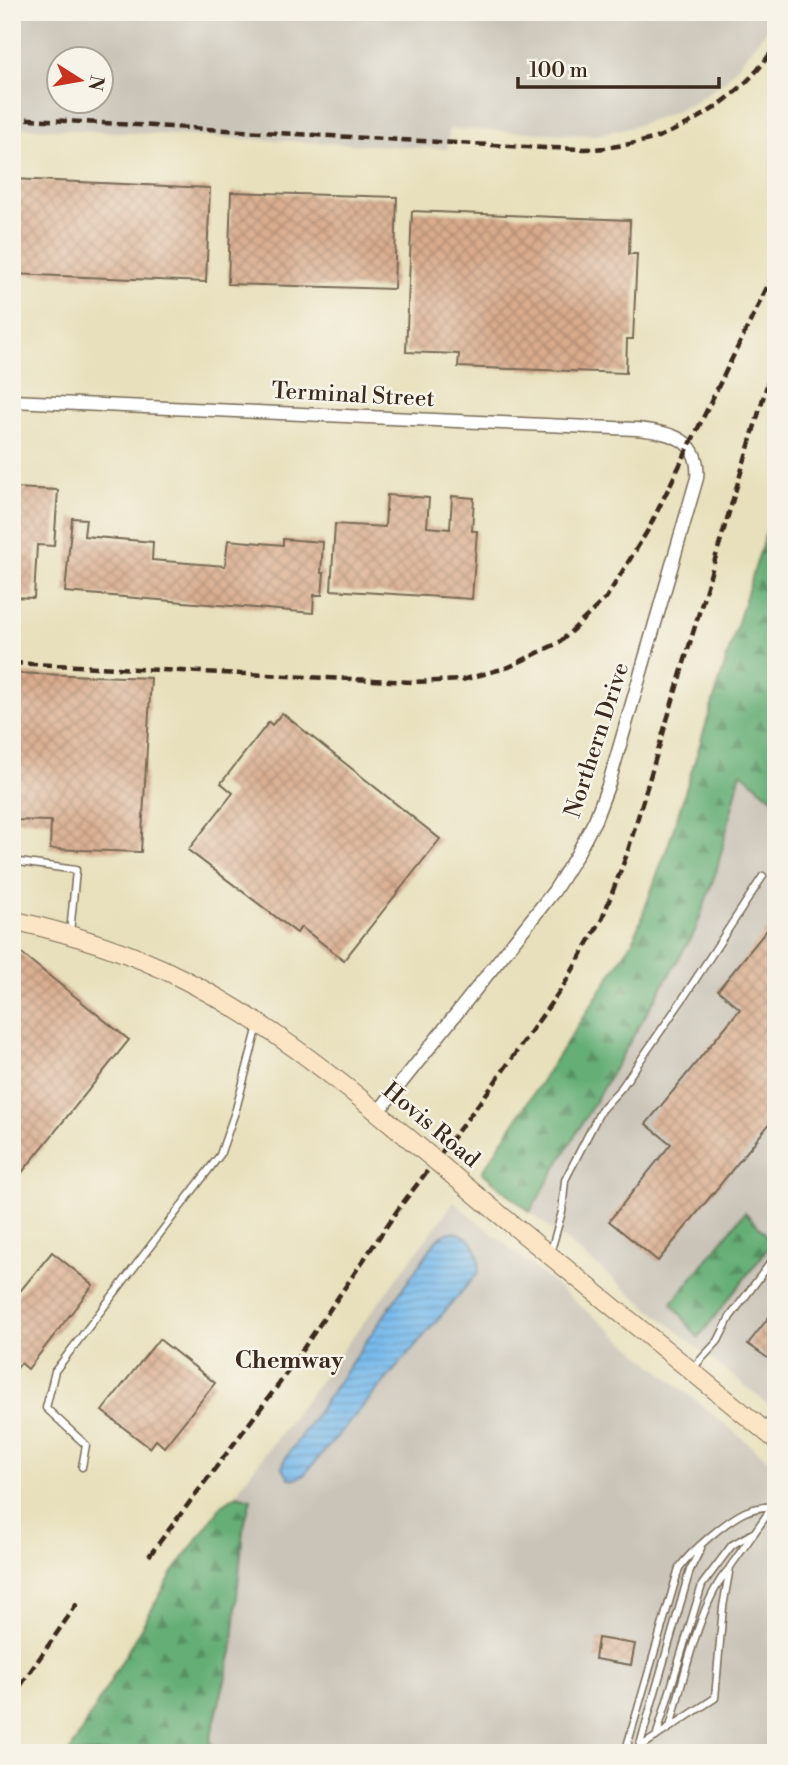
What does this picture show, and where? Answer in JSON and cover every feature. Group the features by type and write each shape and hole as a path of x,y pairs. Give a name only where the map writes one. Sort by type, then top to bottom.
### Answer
{"street":[{"name":"Terminal Street","path":"12,401 636,429 666,432 689,445"},
{"name":"Northern Drive","path":"378,1112 542,908 576,856 595,820 609,783 697,478 698,461 689,445"},
{"name":"Hovis Road","path":"12,920 70,935 137,958 179,977 259,1024 378,1112 776,1440"}],"lane":[{"path":"12,861 76,870 70,935"},
{"path":"550,1255 562,1212 565,1180 601,1110 622,1087 763,876"},
{"path":"82,1467 86,1446 46,1408 55,1371 220,1155 236,1109 259,1024"},
{"path":"691,1370 718,1341 730,1317 771,1262"},
{"path":"670,1727 703,1615 718,1584 774,1504"},
{"path":"625,1753 677,1574 687,1558 742,1513 774,1504"},
{"path":"656,1737 702,1585 732,1545 753,1533"},
{"path":"639,1748 691,1570 704,1544"},
{"path":"631,1753 715,1698 721,1620 730,1567"}],"shaded area":[{"path":"12,12 776,12 776,19 725,81 696,101 668,114 629,128 595,135 449,129 448,149 12,127"},
{"path":"741,771 776,801 776,1411 530,1212 695,931 717,869"},
{"path":"454,1202 776,1466 776,1738 757,1753 115,1753 176,1642 240,1487"}],"green space":[{"path":"768,526 776,546 776,801 741,772 717,869 695,931 530,1212 482,1172 633,941 671,837"},
{"path":"745,1212 773,1242 698,1338 672,1303"},
{"path":"237,1495 251,1499 243,1530 232,1652 210,1740 214,1753 69,1753 172,1574 222,1505"}],"water":[{"path":"449,1232 464,1236 474,1245 479,1258 478,1273 304,1475 296,1479 289,1478 282,1468 285,1459 437,1239"}],"building":[{"path":"12,179 210,188 206,282 12,274"},
{"path":"231,192 397,197 394,289 228,284"},
{"path":"412,211 630,220 629,254 637,254 633,339 627,339 626,373 458,367 459,354 406,352"},
{"path":"12,488 58,490 54,546 37,545 34,598 12,597"},
{"path":"387,495 429,498 427,527 450,529 452,496 474,498 472,531 477,531 472,599 331,590 335,524 385,527"},
{"path":"72,518 86,519 84,536 153,542 152,560 225,566 228,540 283,545 283,539 323,542 322,595 314,595 313,613 65,592"},
{"path":"12,673 151,678 141,852 50,849 51,821 12,820"},
{"path":"282,713 440,839 344,960 301,927 297,933 188,850 233,793 221,783 269,722 272,725"},
{"path":"776,919 776,1116 658,1261 609,1221 671,1144 646,1124 740,1009 718,990"},
{"path":"16,949 129,1040 12,1185 12,953"},
{"path":"52,1252 93,1285 28,1369 21,1363 12,1374 12,1301"},
{"path":"776,1308 776,1351 769,1359 748,1344"},
{"path":"159,1339 215,1383 164,1447 156,1440 150,1448 102,1411"},
{"path":"598,1638 635,1644 631,1665 595,1659"}],"railway":[{"path":"12,118 545,148 605,148 658,137 693,121 739,88 753,75 776,45"},
{"path":"12,663 413,682 462,680 509,667 560,642 606,598 648,530 776,269"},
{"path":"149,1556 279,1384 399,1208 490,1089 564,985 602,919 627,854 776,355"},
{"path":"12,1698 79,1601"}],"district":[{"name":"Chemway","path":"289,1361"}]}
